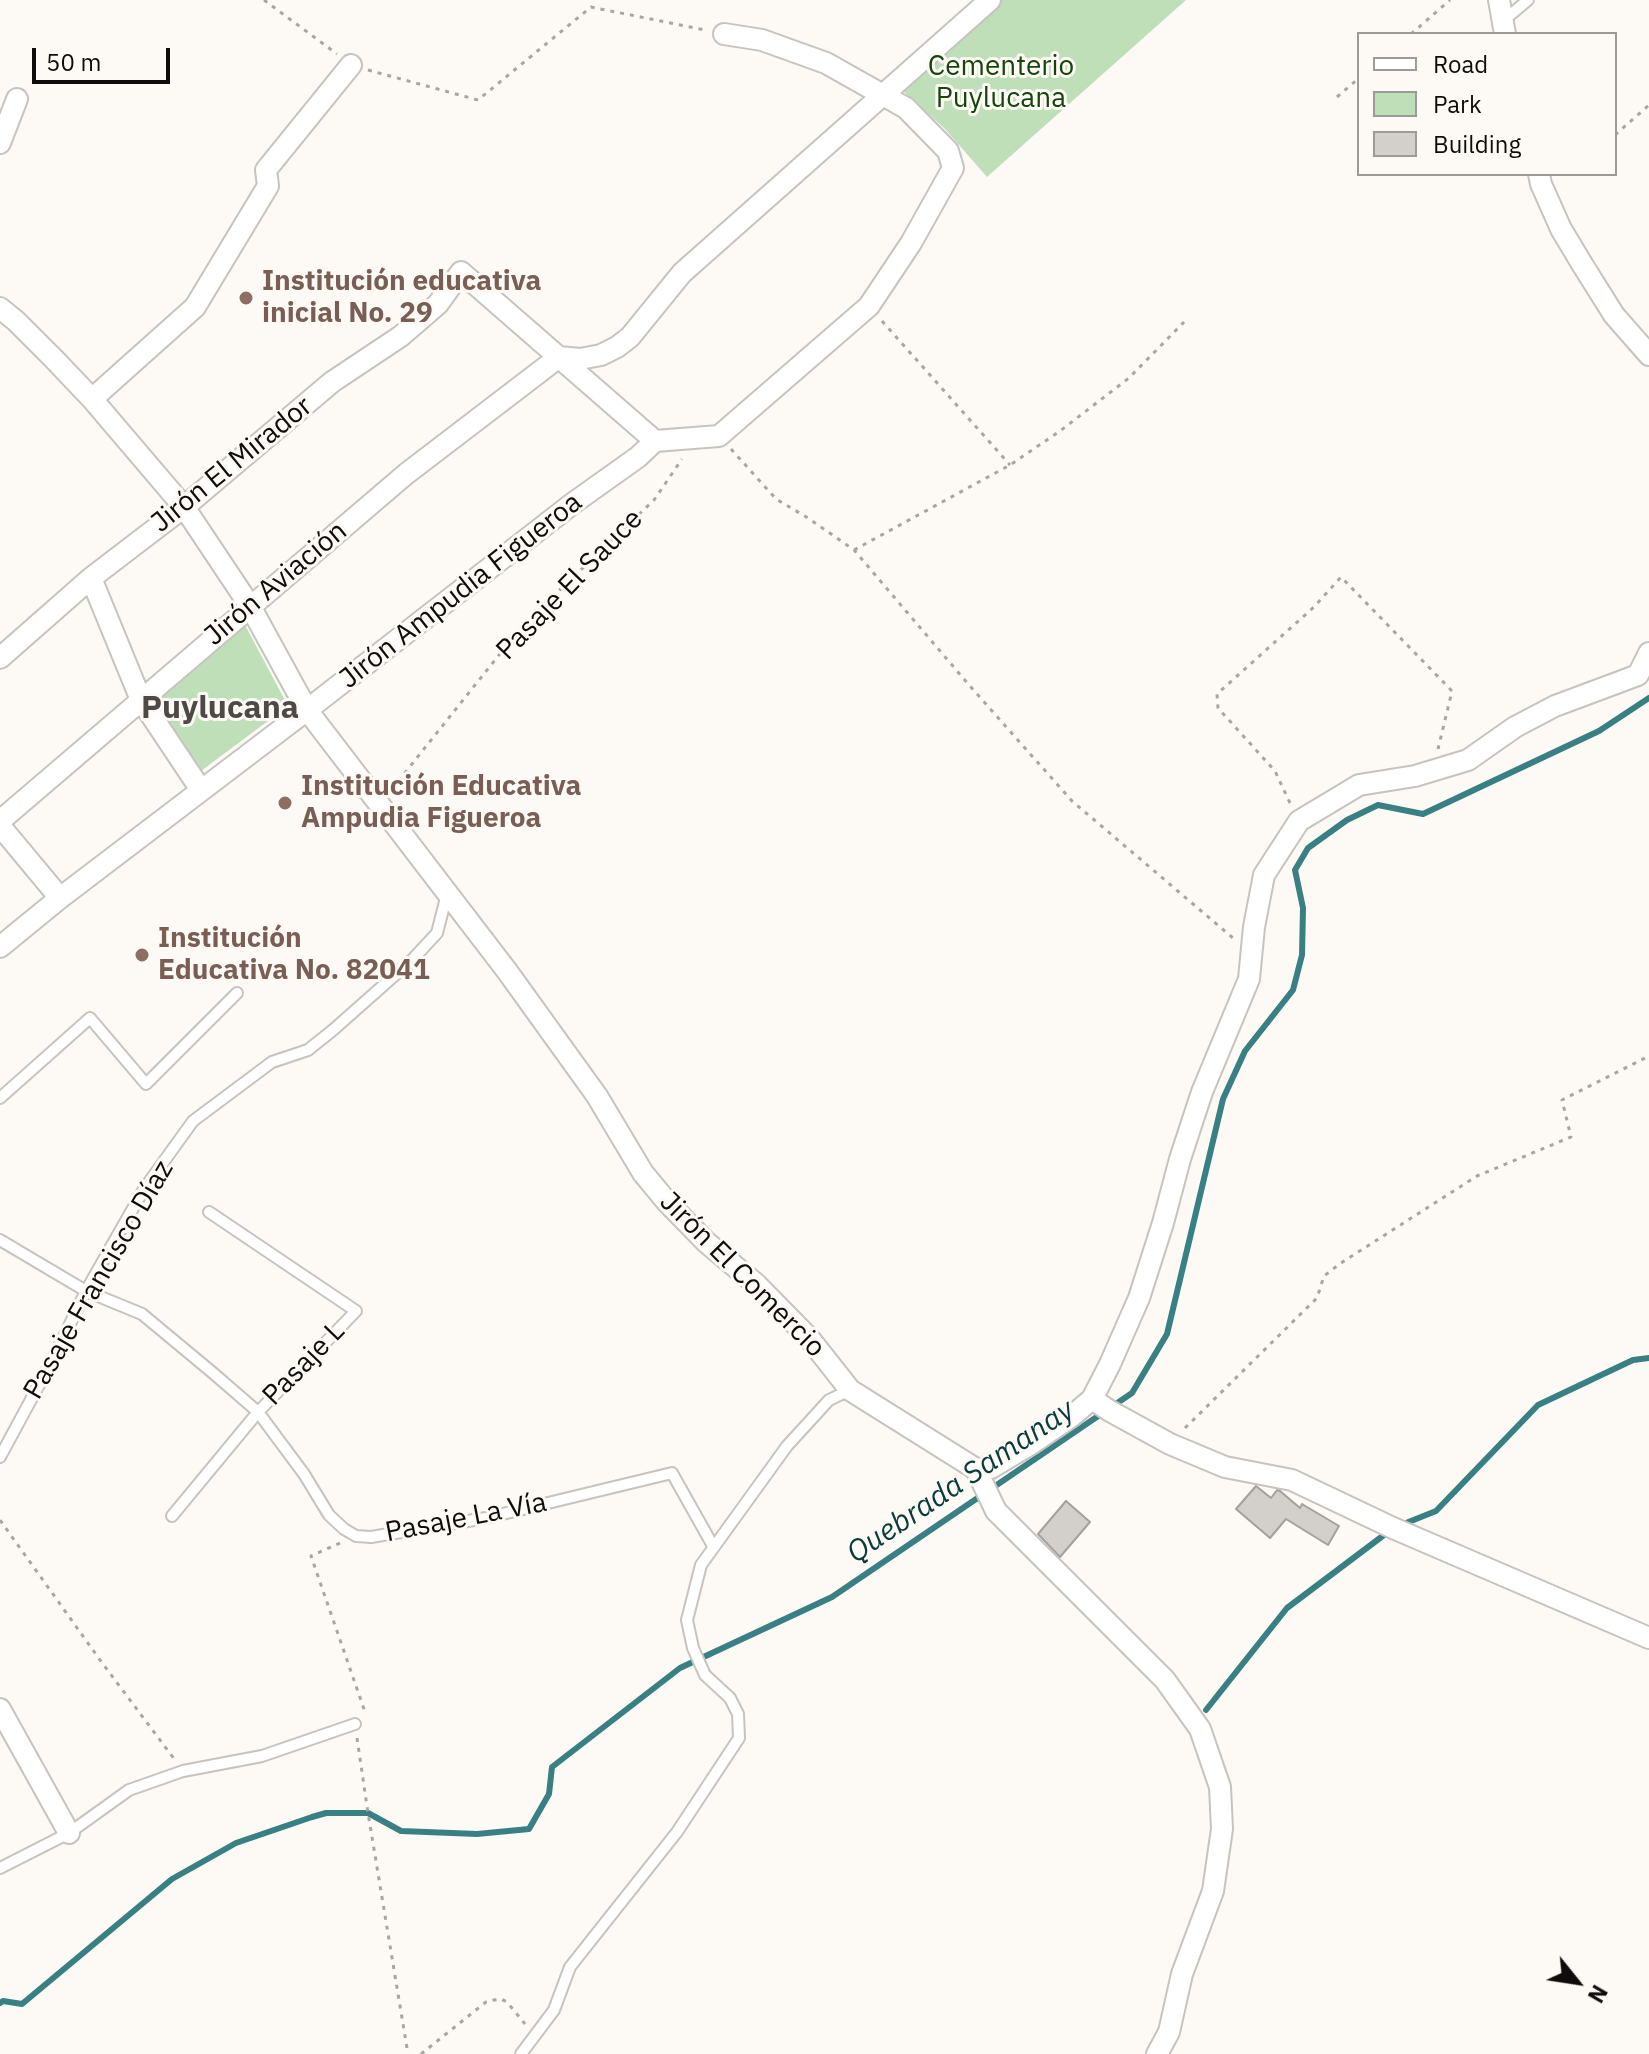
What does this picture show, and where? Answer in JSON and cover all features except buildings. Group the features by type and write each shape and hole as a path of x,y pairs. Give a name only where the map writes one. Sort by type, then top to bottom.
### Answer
{"street":[{"path":"559,357 580,359 601,355 630,337 682,273 990,0"},
{"path":"1499,0 1504,28"},
{"path":"559,357 655,441 719,436 869,306 911,243 953,168 948,151 906,108 826,63 762,40 724,34"},
{"path":"92,399 195,307 268,186 266,170 351,65"},
{"path":"0,143 17,99"},
{"path":"1540,176 1561,229 1614,315 1649,355"},
{"name":"Jirón El Mirador","path":"0,658 91,578 184,507 332,382 401,336 438,304 461,272 559,357"},
{"path":"0,308 92,399 184,507 250,606"},
{"name":"Jirón Aviación","path":"0,824 406,474 559,357"},
{"name":"Jirón Ampudia Figueroa","path":"0,947 655,441"},
{"path":"91,578 141,700 201,790"},
{"name":"Jirón El Comercio","path":"250,606 307,710 448,892 597,1096 643,1173 667,1202 809,1338 850,1390 979,1475"},
{"path":"1101,1405 1110,1364 1139,1298 1202,1092 1249,979 1254,927 1264,875 1299,821 1359,785 1415,776 1468,760 1515,727 1555,706 1638,675 1649,653"},
{"path":"0,824 60,898"},
{"path":"1101,1405 1170,1444 1225,1467 1292,1480 1393,1528 1649,1638"},
{"path":"1101,1405 1072,1416 979,1475 996,1511 1165,1680 1200,1729 1220,1787 1222,1829 1213,1891 1182,1974 1169,2032 1157,2054"},
{"path":"0,1709 69,1833"}],"lane":[{"path":"1504,28 1528,0"},
{"name":"Pasaje Francisco Díaz","path":"0,1457 86,1291 144,1189 193,1121 272,1062 308,1050 412,960 437,933 448,892"},
{"path":"0,1098 90,1018 146,1084 237,993"},
{"name":"Pasaje L","path":"172,1516 258,1412 356,1311 209,1212"},
{"name":"Pasaje La Vía","path":"0,1240 86,1291 142,1314 258,1412 304,1474 329,1515 356,1536 371,1537 486,1518 672,1473 713,1546"},
{"path":"521,2054 554,2010 570,1967 677,1832 739,1738 738,1714 730,1698 705,1675 693,1648 687,1620 701,1565 787,1446 829,1400 850,1390"},
{"path":"0,1868 69,1833 129,1790 183,1771 262,1756 355,1724"}],"path":[{"path":"264,0 351,65 478,100 591,7 724,34"},
{"path":"1413,32 1450,0"},
{"path":"1337,97 1357,80"},
{"path":"1617,133 1649,105"},
{"path":"869,306 1010,465"},
{"path":"854,550 1010,465 1060,431 1129,378 1184,322"},
{"path":"719,436 776,499 854,550 1072,801 1251,953"},
{"name":"Pasaje El Sauce","path":"380,804 523,625 654,500 695,438"},
{"path":"1299,821 1275,771 1218,708 1217,694 1314,607 1341,577 1452,691 1432,771"},
{"path":"1170,1444 1317,1298 1324,1276 1477,1176 1571,1137 1562,1100 1649,1056"},
{"path":"0,1520 183,1771"},
{"path":"356,1536 311,1556 366,1715 355,1724 408,2054"},
{"path":"421,2054 486,2002 494,2000 507,2002 535,2036"}],"green space":[{"name":"Cementerio Puylucana","path":"1001,0 1186,0 987,177 945,129 902,90"},
{"path":"244,623 288,706 201,771 154,702"}],"waterway":[{"name":"Quebrada Samanay","path":"0,2003 22,2004 172,1879 236,1843 312,1817 326,1813 368,1813 401,1831 477,1834 529,1829 549,1794 552,1767 680,1668 832,1597 1132,1393 1167,1334 1223,1099 1245,1051 1293,990 1302,955 1303,908 1295,870 1308,848 1347,820 1378,805 1423,814 1599,731 1649,698"},
{"path":"1401,1525 1436,1511 1538,1405 1633,1360 1649,1358"},
{"path":"1206,1710 1287,1608 1388,1532"}],"place":[{"name":"Institución educativa inicial No. 29","path":"246,298"},
{"name":"Institución Educativa Ampudia Figueroa","path":"285,803"},
{"name":"Institución Educativa No. 82041","path":"142,955"}],"district":[{"name":"Puylucana","path":"220,709"}]}
